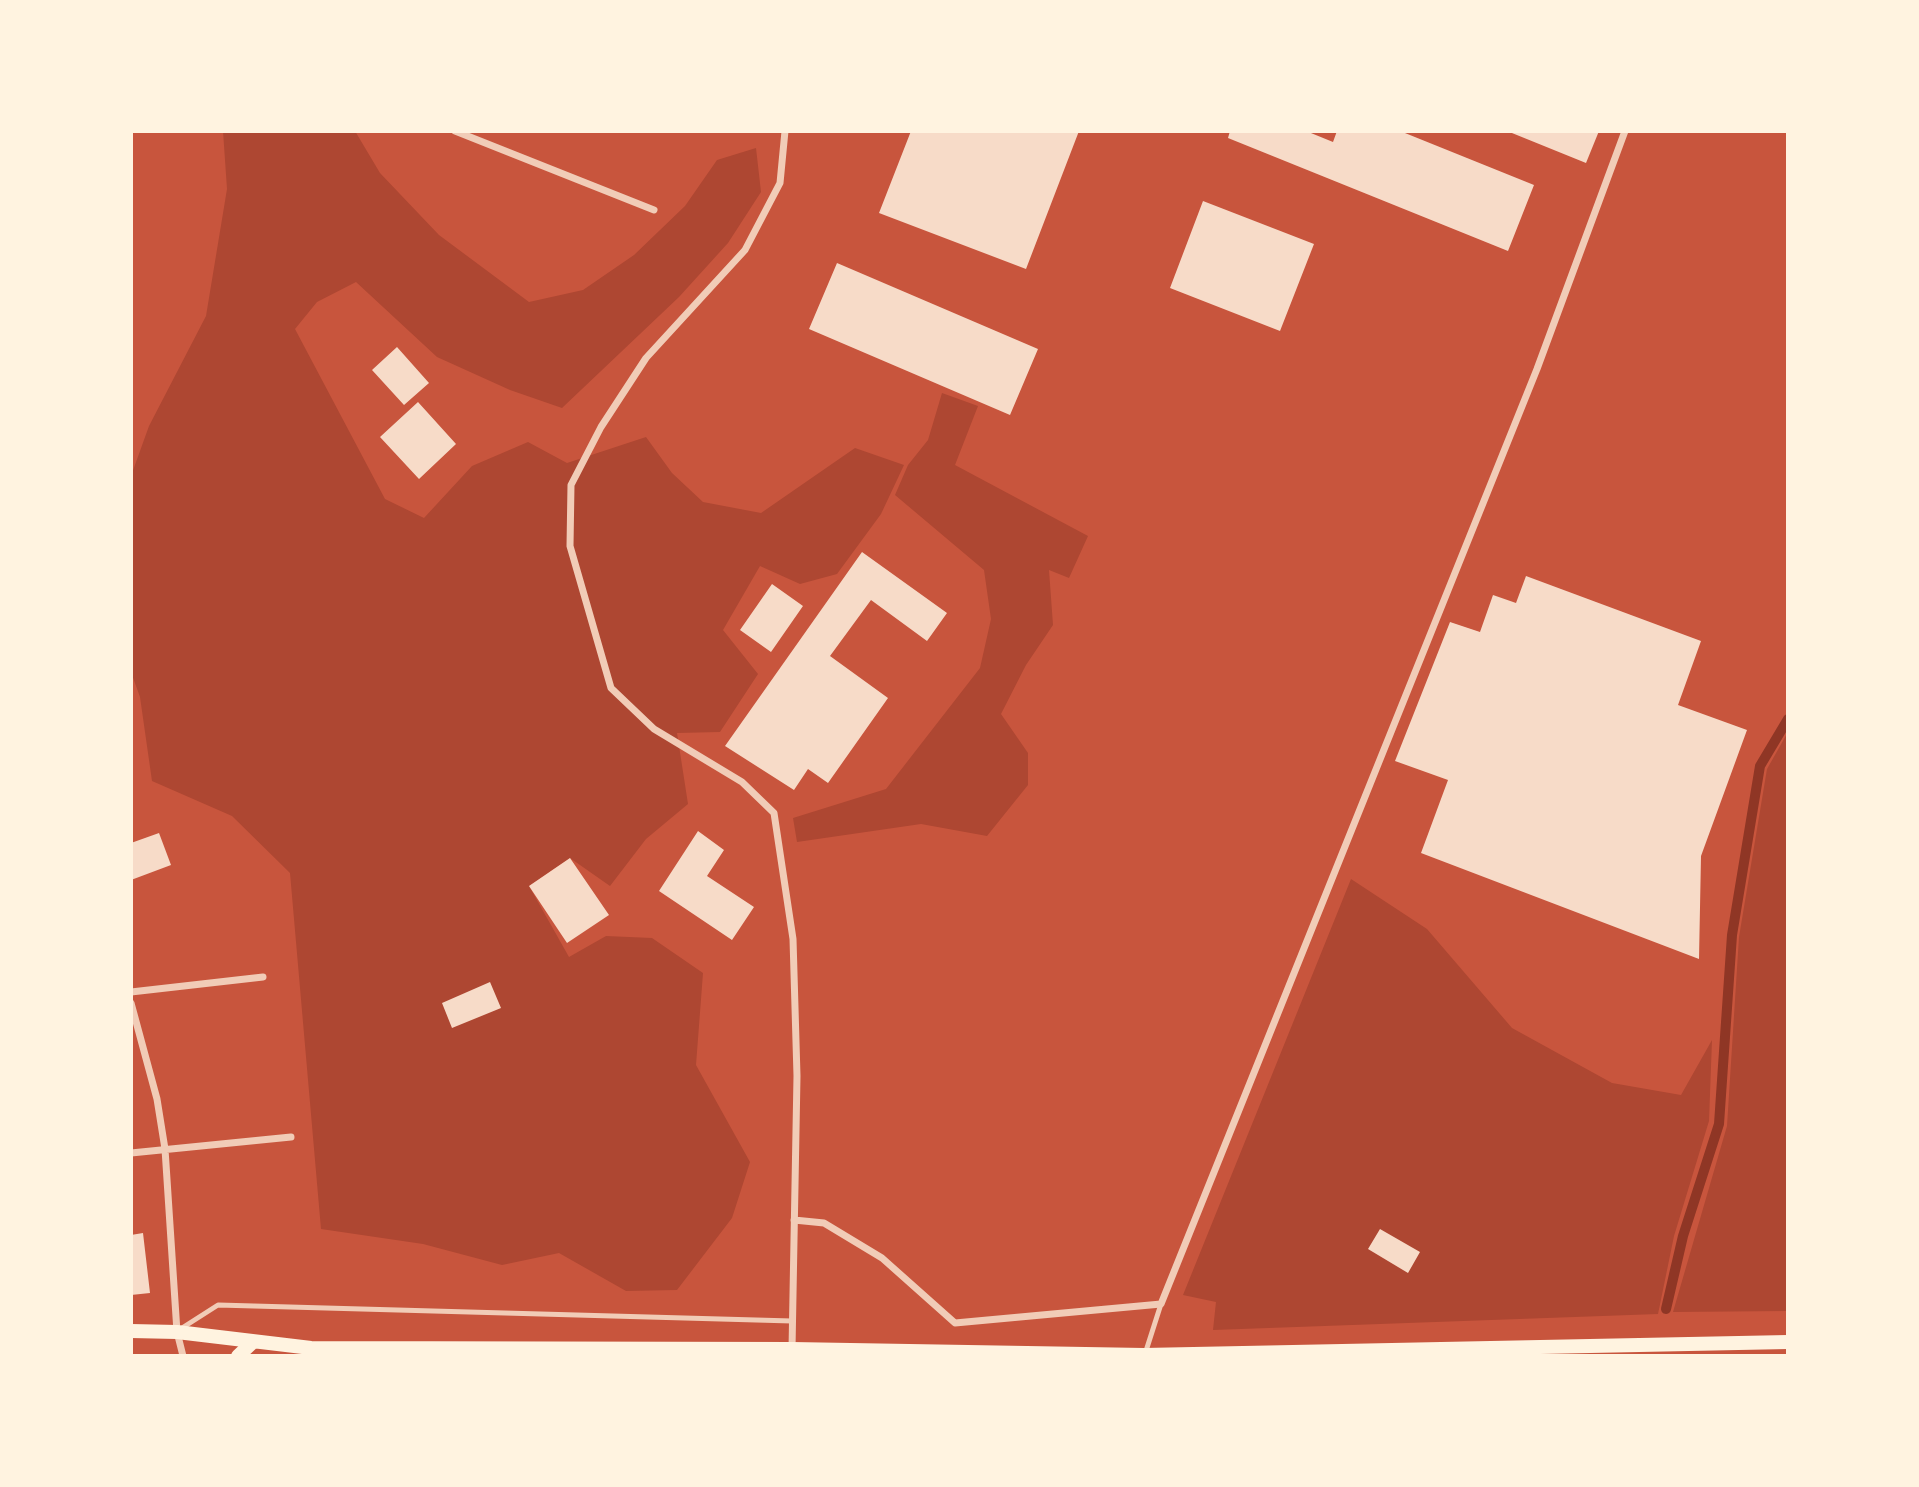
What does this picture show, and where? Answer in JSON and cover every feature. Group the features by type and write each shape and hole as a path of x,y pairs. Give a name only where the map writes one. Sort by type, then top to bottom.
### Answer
{"main road":[{"path":"131,1331 177,1332 311,1348 792,1349 1144,1355 1788,1342"},
{"path":"238,1356 253,1342"}],"street":[{"path":"455,131 654,210"},
{"path":"785,131 780,183 745,250 646,358 601,427 577,473 571,485 570,546 611,688 654,729 742,782 774,813 793,939 797,1076 792,1349"},
{"path":"794,1220 824,1223 882,1258 955,1323 1161,1304 1537,369 1625,131"},
{"path":"131,992 263,977"},
{"path":"131,1003 156,1099 164,1149 177,1332 183,1356"},
{"path":"131,1153 291,1137"}],"lane":[{"path":"1144,1355 1161,1304"},
{"path":"177,1332 218,1305 792,1321"}],"shaded area":[{"path":"223,131 355,131 380,173 439,235 529,302 583,290 634,255 685,206 717,160 756,148 761,192 728,243 679,297 562,408 510,390 437,357 356,282 317,302 295,329 385,499 424,518 472,466 528,442 567,463 646,437 672,473 703,502 761,513 855,448 904,465 881,514 837,574 800,584 760,566 723,630 758,674 720,732 677,733 688,804 646,839 610,886 570,858 529,886 569,957 606,936 652,938 703,973 696,1065 750,1162 732,1218 677,1290 626,1291 559,1253 502,1265 423,1244 321,1229 290,873 232,816 152,781 140,697 131,672 131,476 149,426 206,316 227,189"},
{"path":"942,393 978,406 955,465 1088,536 1069,578 1049,570 1053,625 1026,665 1001,714 1028,753 1028,785 987,836 921,824 797,842 793,818 886,789 980,668 991,619 984,570 895,495 908,465 928,440"},
{"path":"1788,732 1788,1311 1673,1312 1727,1126 1739,937 1767,769"},
{"path":"1351,879 1427,929 1512,1028 1612,1083 1681,1095 1712,1040 1709,1121 1674,1236 1658,1314 1213,1330 1216,1302 1183,1295"}],"building":[{"path":"911,131 1079,131 1026,269 879,213"},
{"path":"1230,131 1306,131 1333,142 1337,131 1400,131 1534,185 1508,251 1228,138"},
{"path":"1507,131 1599,131 1586,163"},
{"path":"1203,201 1314,244 1280,331 1170,288"},
{"path":"837,263 1038,349 1010,415 809,329"},
{"path":"397,347 429,383 404,405 372,370"},
{"path":"418,402 456,444 419,479 380,437"},
{"path":"862,552 947,613 927,641 871,600 830,656 888,698 828,783 808,769 794,790 725,746"},
{"path":"1526,576 1701,641 1678,705 1747,730 1701,856 1699,959 1421,853 1448,780 1395,761 1450,622 1480,632 1493,595 1516,603"},
{"path":"772,584 803,606 771,652 740,630"},
{"path":"698,831 724,850 707,876 754,907 732,940 659,891"},
{"path":"159,833 171,865 131,880 131,843"},
{"path":"570,858 609,915 567,943 529,886"},
{"path":"490,982 501,1008 452,1028 442,1003"},
{"path":"1380,1229 1420,1252 1408,1273 1368,1249"},
{"path":"143,1233 150,1293 131,1295 131,1235"}],"waterway":[{"path":"1666,1309 1683,1236 1719,1124 1732,935 1760,766 1788,719"}]}
